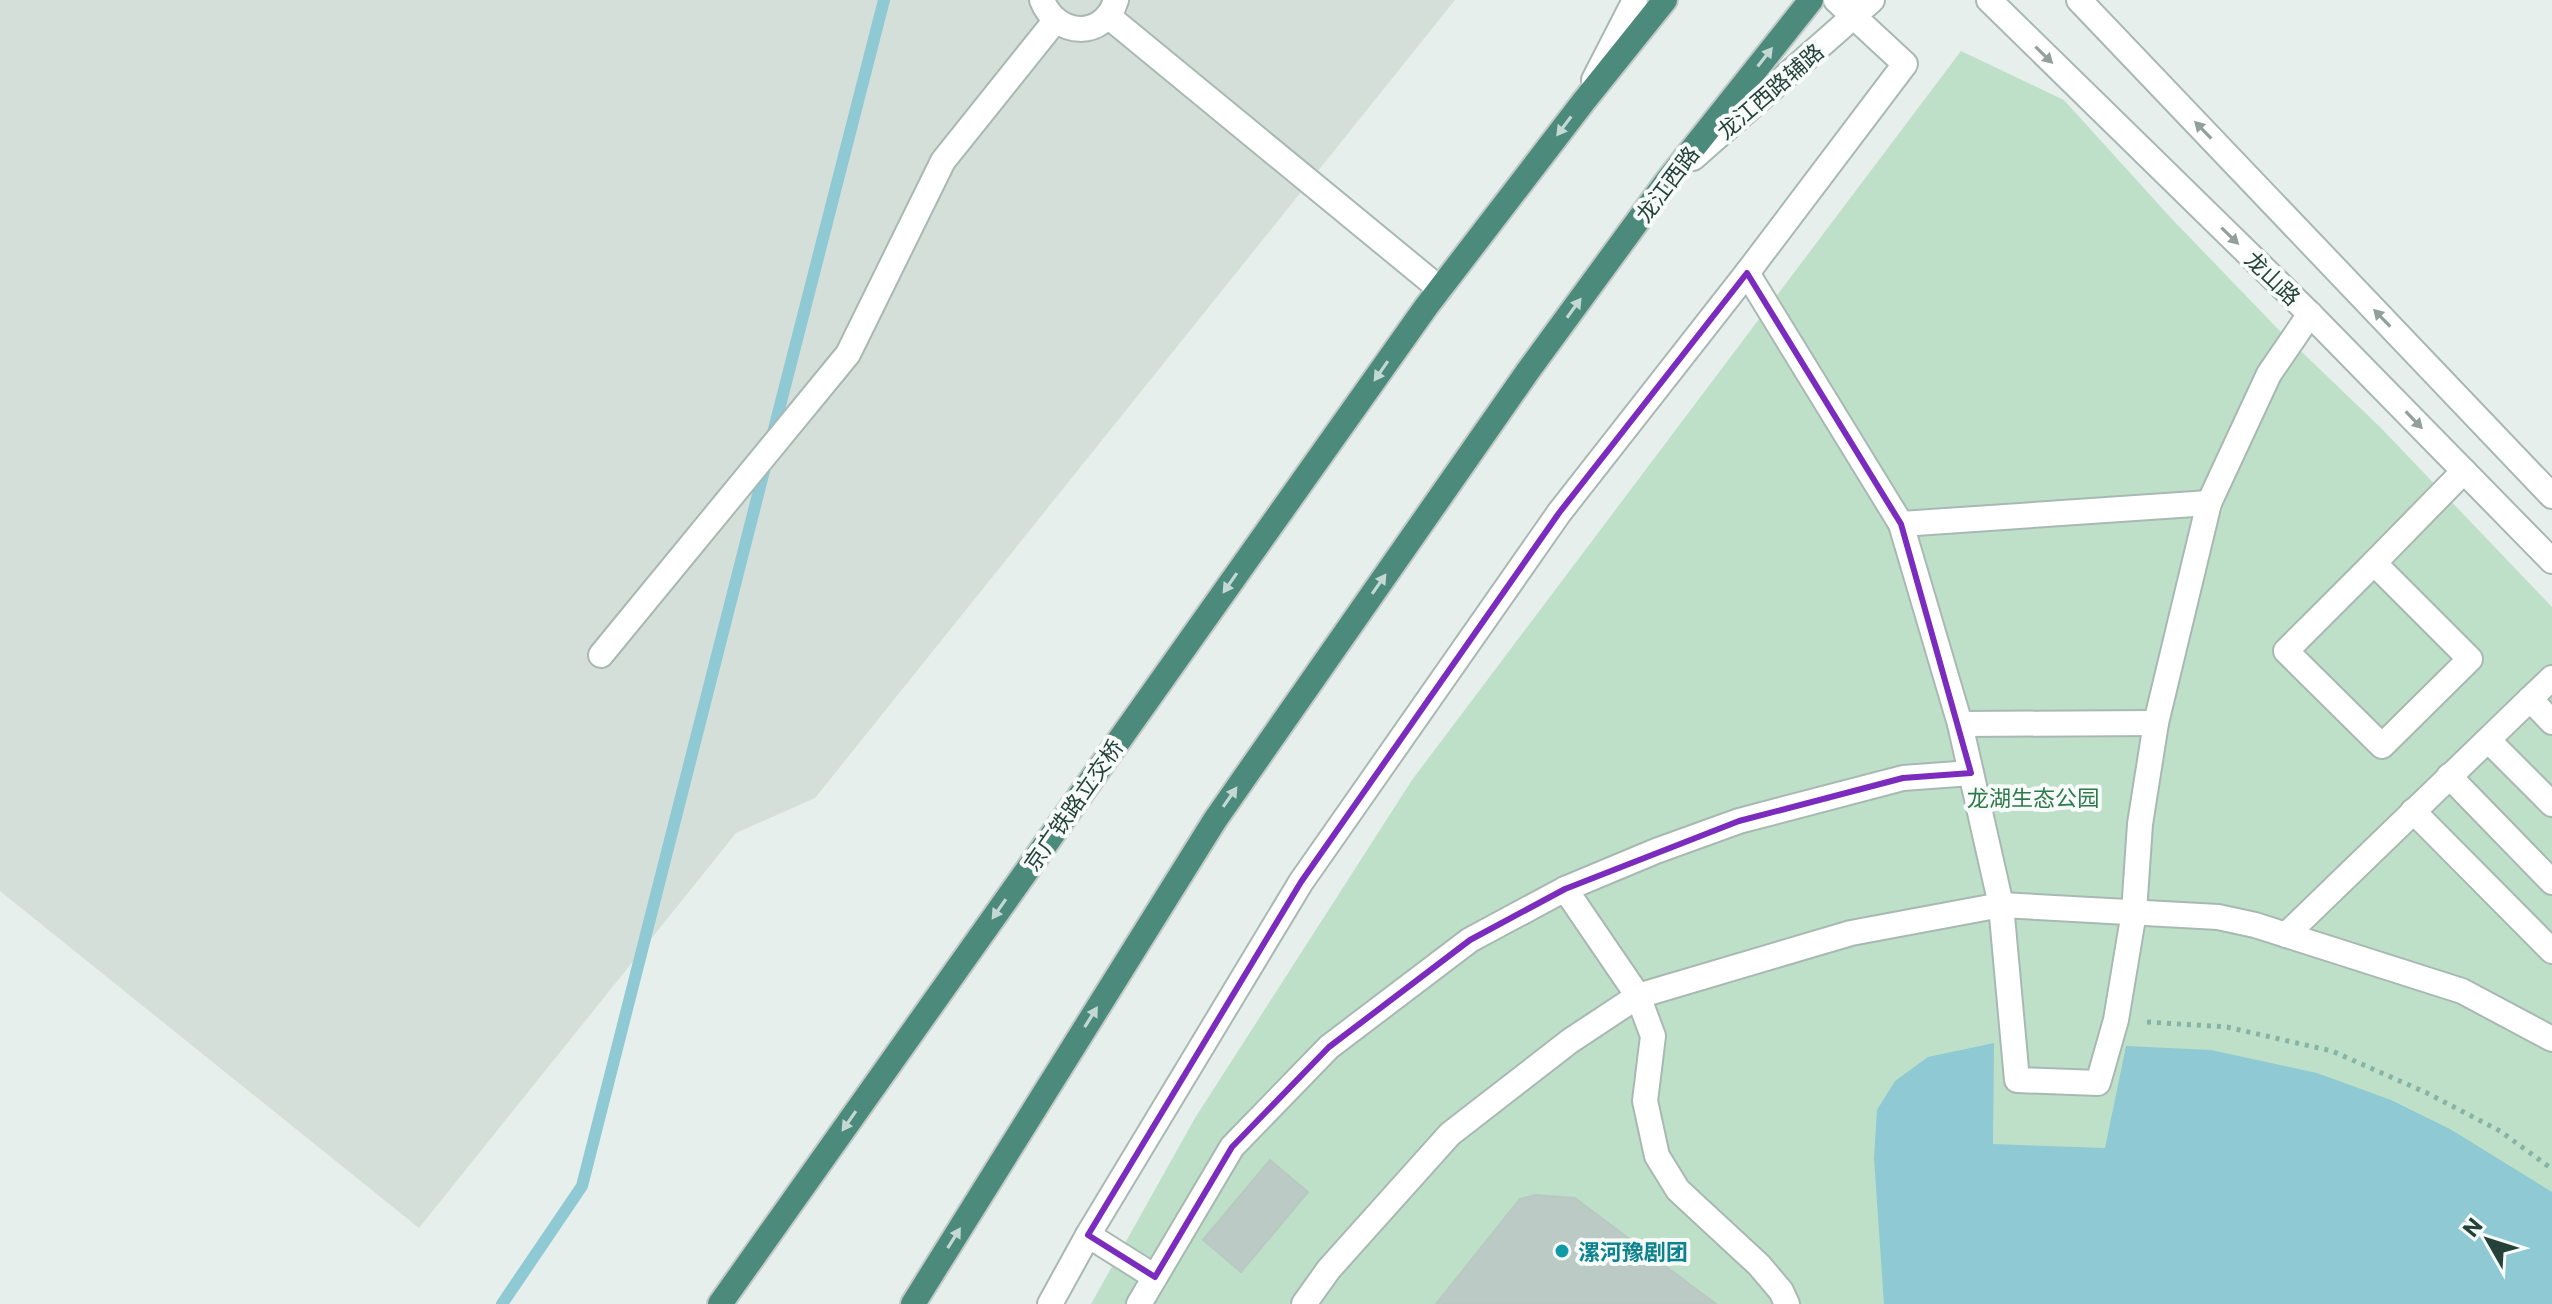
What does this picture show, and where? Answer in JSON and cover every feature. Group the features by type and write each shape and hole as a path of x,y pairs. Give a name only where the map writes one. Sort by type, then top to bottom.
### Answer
{"highway":[{"path":"1433,298 1665,0"},
{"name":"龙江西路","path":"913,1304 1215,820 1528,371 1667,181 1811,0"},
{"name":"京广铁路立交桥","path":"720,1304 1433,298"}],"street":[{"path":"1042,0 1047,12 1065,27 1088,28 1112,8 1433,298"},
{"path":"1584,101 1635,0"},
{"name":"龙山路","path":"1989,0 2310,314 2552,561"},
{"path":"2079,0 2552,496"},
{"path":"1050,1304 1088,1235 1301,882 1559,513 1747,273 1905,64 1854,5"},
{"name":"龙江西路辅路","path":"1667,181 1854,5"},
{"path":"601,655 848,354 943,161 1055,21"},
{"path":"1747,273 1901,524 1960,724 2001,905 2017,1080 2098,1083 2116,1020 2134,912 2140,824 2156,723 2209,503 2269,374 2310,314"},
{"path":"2374,563 2470,659 2382,746 2286,651 2464,471"},
{"path":"1901,524 2209,503"},
{"path":"2286,935 2552,678"},
{"path":"2530,699 2552,722"},
{"path":"1960,724 2156,723"},
{"path":"2488,740 2552,804"},
{"path":"1139,1304 1232,1147 1329,1047 1470,940 1565,889 1739,821 1903,778 1971,773"},
{"path":"2449,776 2552,882"},
{"path":"2413,811 2552,951"},
{"path":"1565,889 1638,996 1653,1036 1645,1101 1657,1156 1678,1190 1759,1265 1781,1291 1787,1304"},
{"path":"1304,1304 1329,1269 1450,1134 1570,1041 1638,996 1851,933 2001,905 2218,917 2286,935 2462,991 2552,1039"},
{"path":"1088,1235 1155,1277"}],"path":[{"path":"2116,1020 2227,1027 2332,1051 2427,1093 2500,1131 2552,1169"}],"highlighted area":[{"path":"1747,273 1901,524 1971,773 1903,778 1739,821 1565,889 1470,940 1329,1047 1232,1147 1155,1277 1088,1235 1301,882 1559,513"}],"shaded area":[{"path":"0,0 1455,0 815,798 736,833 419,1228 0,891"}],"green space":[{"name":"龙湖生态公园","path":"1961,51 2064,100 2170,217 2278,329 2381,428 2552,607 2552,1304 1091,1304 1195,1118 1412,780"}],"water":[{"path":"1994,1043 1993,1144 2105,1148 2126,1046 2211,1050 2317,1073 2391,1100 2450,1129 2552,1192 2552,1304 1884,1304 1874,1158 1877,1110 1895,1081 1928,1057"}],"building":[{"path":"1270,1160 1308,1192 1241,1272 1203,1240"},
{"name":"漯河豫剧团","path":"1535,1195 1575,1198 1716,1304 1436,1304 1520,1199"}],"waterway":[{"path":"772,437 884,0"},
{"path":"502,1304 582,1186 766,463"}],"place":[{"name":"漯河豫剧团","path":"1562,1251"}]}
